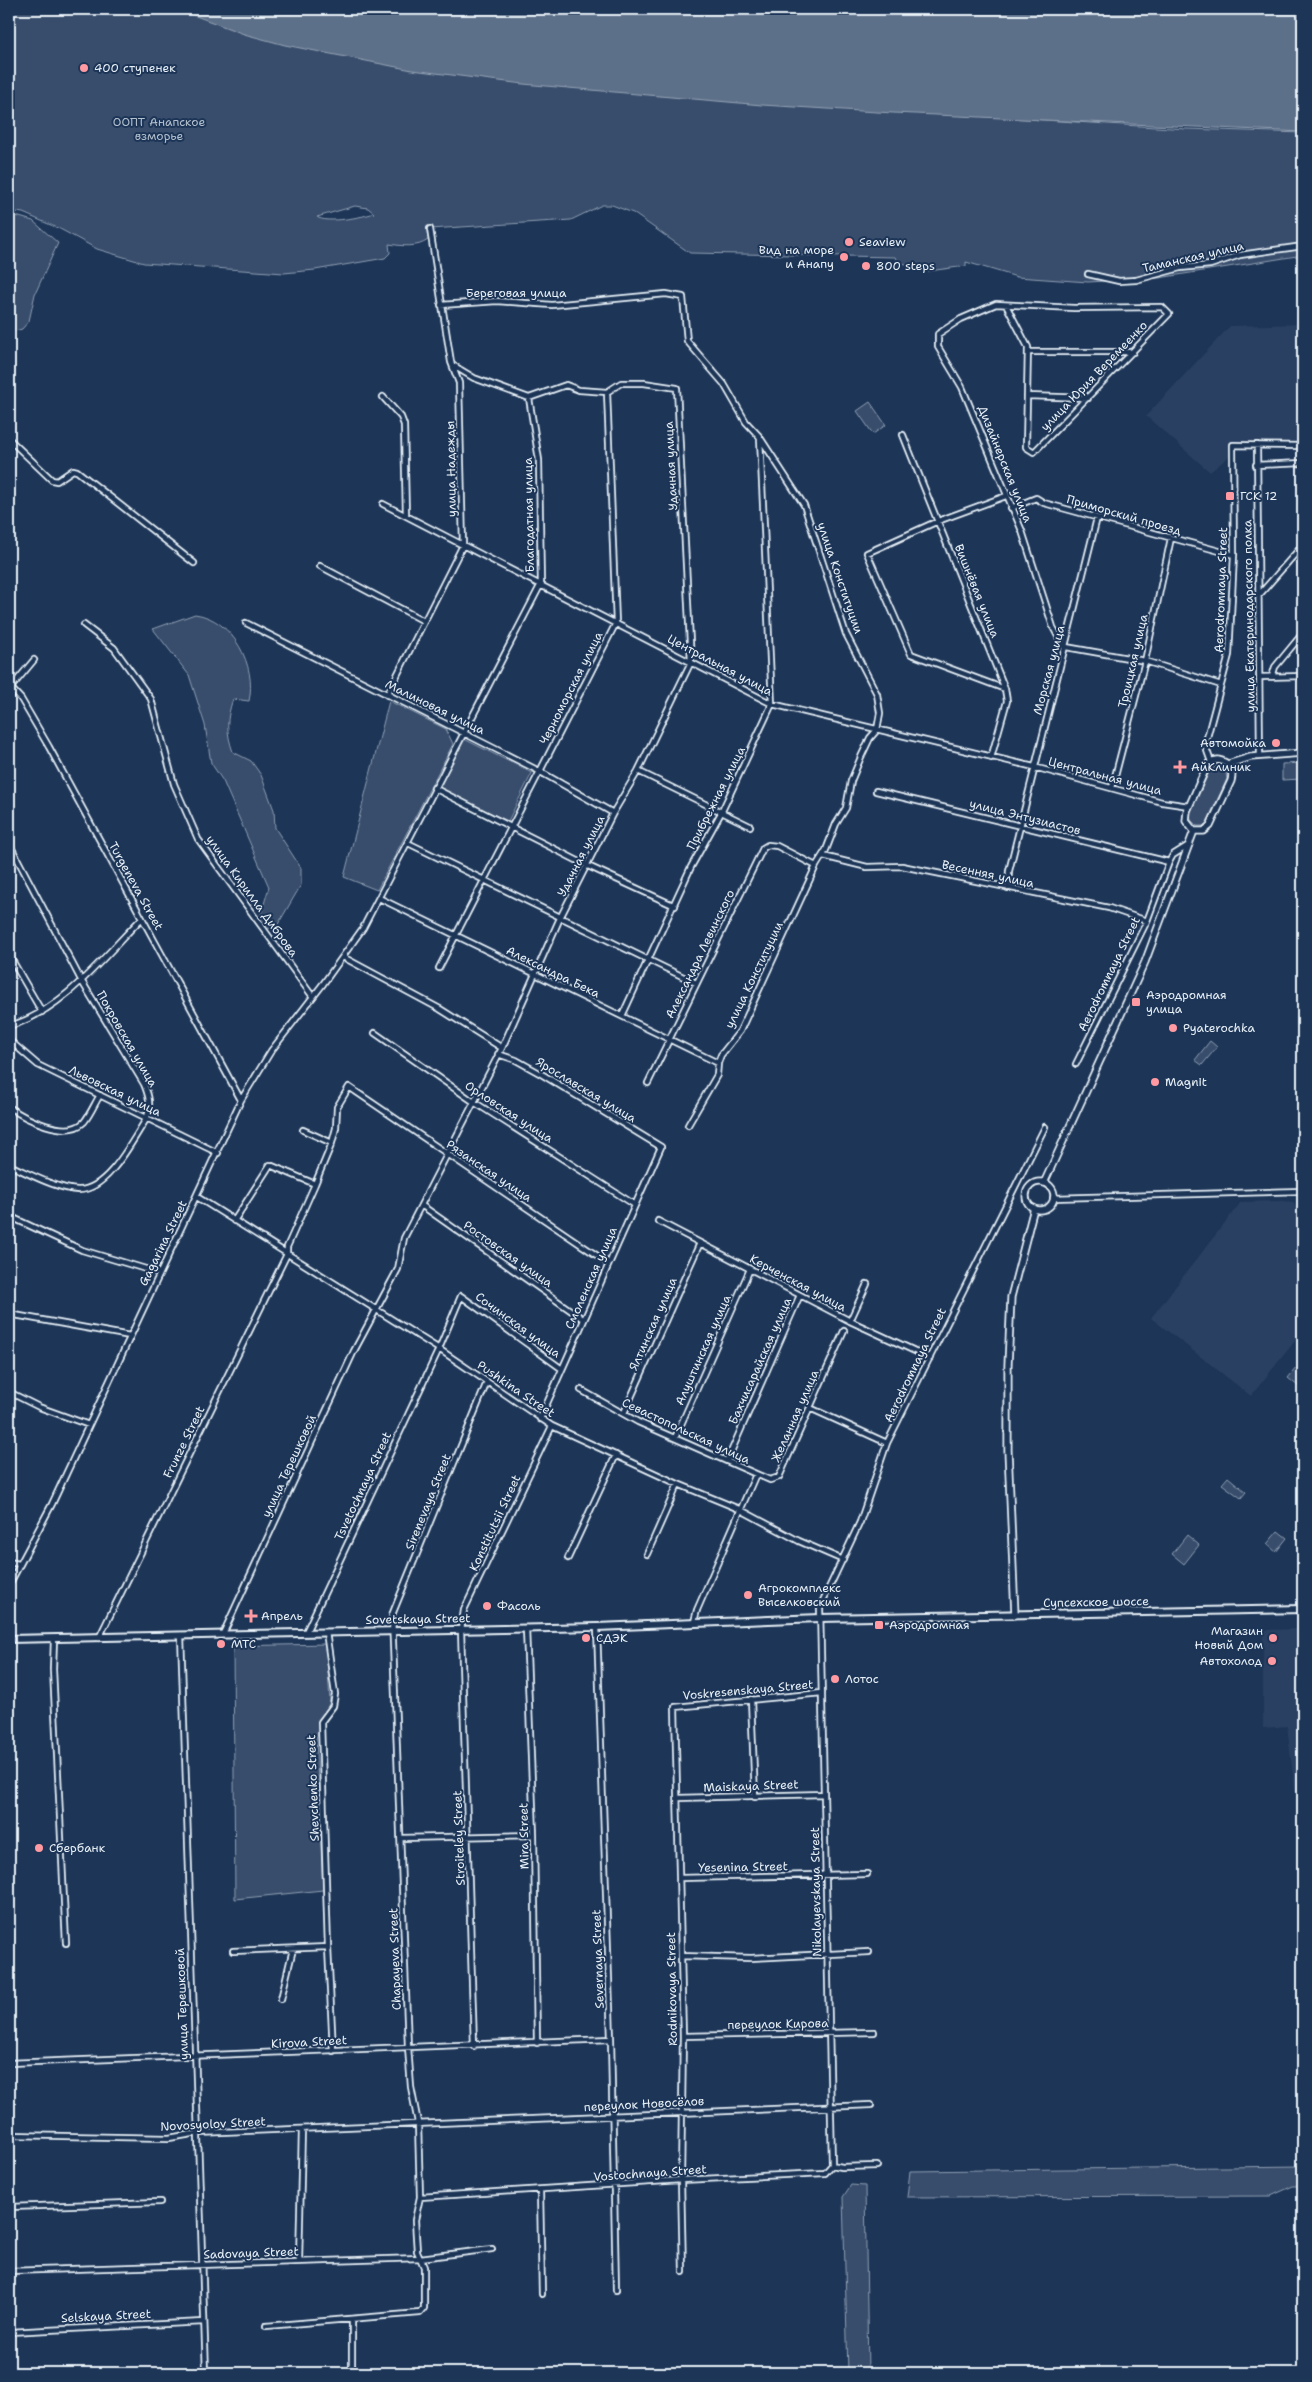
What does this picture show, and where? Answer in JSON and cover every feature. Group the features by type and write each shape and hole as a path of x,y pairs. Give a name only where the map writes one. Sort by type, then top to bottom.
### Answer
{"main road":[{"name":"Супсехское шоссе","path":"888,1617 1303,1609"},
{"name":"Sovetskaya Street","path":"9,1640 392,1630 597,1627 694,1622 888,1617"}],"street":[{"name":"улица Надежды","path":"387,695 463,545 460,383 451,362 430,229"},
{"name":"Таманская улица","path":"1088,274 1119,281 1136,280 1180,268 1210,265 1240,256 1303,246"},
{"name":"улица Конституции","path":"650,295 666,294 683,297 687,341 724,384 746,422 760,436 804,505 846,634 877,694 880,713 877,730 860,756 851,781 846,808 836,824 823,856 816,866 740,1031 718,1063 717,1075 688,1125"},
{"name":"Береговая улица","path":"441,305 497,301 552,305 650,295"},
{"name":"Дизайнерская улица","path":"1006,305 996,304 977,311 938,334 936,340 962,387 1022,531 1053,627 1063,646 1066,647"},
{"path":"1006,305 1028,347 1027,396 1088,398"},
{"name":"улица Юрия Веремеенко","path":"1006,305 1074,308 1162,307 1169,314 1034,452 1026,447 1027,396"},
{"path":"1028,352 1133,352"},
{"path":"454,366 474,378 530,398 566,385 579,390 607,392"},
{"name":"Удачная улица","path":"376,1308 398,1268 404,1238 502,1048 560,918 588,866 613,813 638,771 691,662 677,388 644,383 621,383 607,392"},
{"name":"Черноморская улица","path":"439,968 616,622 607,392"},
{"path":"383,397 401,417 404,425 406,515"},
{"name":"Благодатная улица","path":"408,843 434,788 541,584 539,460 530,398"},
{"name":"Вишнёвая улица","path":"903,434 1005,689 1008,701 991,758"},
{"name":"Прибрежная улица","path":"622,1016 650,960 691,867 722,812 772,704 760,436"},
{"path":"9,439 52,480 57,481 73,470 77,471 194,563"},
{"name":"Aerodromnaya Street","path":"1211,762 1205,745 1229,655 1234,555 1233,445 1257,445"},
{"path":"1257,445 1303,446"},
{"name":"улица Екатеринодарского полка","path":"1257,445 1261,677 1260,756"},
{"path":"1256,465 1303,463"},
{"path":"1005,689 911,654 867,553 938,521 1006,496"},
{"name":"Приморский проезд","path":"1012,508 1036,498 1044,503 1234,555"},
{"name":"Центральная улица","path":"383,504 616,622 772,704 1034,767 1162,802 1189,806"},
{"name":"Морская улица","path":"1008,888 1034,767 1066,647 1097,518"},
{"name":"Троицкая улица","path":"1112,788 1145,661 1171,538"},
{"path":"1260,594 1303,545"},
{"path":"320,566 424,621"},
{"name":"Малиновая улица","path":"246,623 464,732 539,771 613,813"},
{"name":"улица Кирилла Диброва","path":"84,625 114,648 151,699 174,784 198,839 313,997"},
{"path":"1272,677 1275,667 1303,633"},
{"path":"1066,647 1145,661 1220,685"},
{"path":"10,688 34,660"},
{"path":"1261,677 1303,676"},
{"name":"Turgeneva Street","path":"10,688 21,699 40,731 241,1100"},
{"path":"1228,764 1245,758 1303,752"},
{"path":"1221,760 1228,764 1232,770 1232,778 1212,824 1204,831 1194,830 1186,821 1189,806 1205,769 1211,762 1221,760"},
{"path":"638,771 750,826"},
{"path":"434,788 588,866 675,906"},
{"name":"улица Энтузиастов","path":"876,791 1169,862"},
{"path":"1044,1183 1137,979 1194,830"},
{"name":"Покровская улица","path":"9,842 81,980 144,1084 149,1097 150,1108 147,1118"},
{"path":"408,843 696,983"},
{"name":"Gagarina Street","path":"9,1585 52,1504 159,1273 197,1198 241,1100 271,1051 363,928 408,843"},
{"name":"Александра Левинского","path":"648,1083 763,848 768,844 777,846 816,866"},
{"name":"Aerodromnaya Street","path":"1076,1064 1147,921 1169,862 1173,855 1189,845"},
{"name":"Весенняя улица","path":"823,856 867,867 902,866 1109,908 1147,921"},
{"name":"Александра Бека","path":"379,898 718,1063"},
{"path":"9,1026 23,1022 42,1012 81,980 142,918"},
{"path":"9,956 42,1012"},
{"path":"343,957 440,1009 502,1048"},
{"name":"Орловская улица","path":"375,1033 474,1102 635,1205"},
{"name":"Львовская улица","path":"9,1040 38,1065 218,1153"},
{"name":"Ярославская улица","path":"498,1054 516,1060 543,1075 661,1147"},
{"name":"Frunze Street","path":"99,1638 287,1254 287,1247 332,1143 338,1107 349,1087 359,1094"},
{"path":"9,1107 30,1119 61,1130 75,1128 84,1121 100,1094"},
{"name":"Рязанская улица","path":"359,1094 608,1263"},
{"path":"9,1165 66,1188 79,1190 94,1185 111,1172 147,1118"},
{"name":"Aerodromnaya Street","path":"820,1618 820,1607 860,1522 887,1443 1045,1127"},
{"path":"304,1130 332,1143"},
{"name":"Смоленская улица","path":"540,1419 608,1263 660,1153 661,1147"},
{"path":"234,1220 270,1165 315,1184"},
{"path":"1044,1183 1051,1188 1053,1198 1047,1207 1042,1209 1034,1208 1028,1203 1026,1193 1032,1184 1044,1183"},
{"path":"1053,1198 1303,1191"},
{"name":"Pushkina Street","path":"197,1198 376,1308 552,1426 678,1484 740,1509 799,1541 843,1560"},
{"name":"Ростовская улица","path":"421,1205 583,1319"},
{"path":"1015,1615 1008,1450 1011,1297 1034,1208"},
{"path":"9,1216 82,1250 159,1273"},
{"name":"Керченская улица","path":"658,1221 800,1296 930,1358"},
{"name":"Ялтинская улица","path":"624,1413 700,1243"},
{"name":"Алуштинская улица","path":"675,1438 750,1269"},
{"path":"850,1321 867,1284"},
{"name":"Сочинская улица","path":"439,1349 460,1296 562,1369"},
{"name":"Бахчисарайская улица","path":"727,1461 800,1296"},
{"name":"улица Терешковой","path":"223,1634 354,1351 376,1308"},
{"path":"9,1314 130,1336"},
{"name":"Желанная улица","path":"756,1474 770,1480 779,1477 844,1330"},
{"name":"Tsvetochnaya Street","path":"306,1632 439,1349"},
{"name":"Sirenevaya Street","path":"392,1630 392,1615 487,1382"},
{"name":"Севастопольская улица","path":"581,1390 675,1438 756,1474"},
{"path":"10,1395 89,1425"},
{"path":"810,1408 887,1443"},
{"name":"Konstitutsii Street","path":"461,1630 464,1610 552,1426"},
{"path":"568,1558 616,1455"},
{"path":"694,1622 697,1610 756,1474"},
{"path":"647,1554 678,1484"},
{"path":"9,1562 20,1564"},
{"name":"Nikolayevskaya Street","path":"820,1618 832,2165"},
{"name":"Severnaya Street","path":"597,1627 616,2290"},
{"name":"Mira Street","path":"526,1628 534,1835 537,2043"},
{"name":"Chapayeva Street","path":"352,2319 420,2314 424,2308 424,2267 417,2251 416,2220 420,2197 418,2123 408,2047 392,1630"},
{"name":"Stroiteley Street","path":"461,1630 469,1836 474,2046"},
{"name":"Shevchenko Street","path":"326,1632 335,1694 333,1706 321,1722 333,2051"},
{"name":"улица Терешковой","path":"181,1635 206,2373"},
{"path":"54,1639 66,1943"},
{"name":"Voskresenskaya Street","path":"675,1707 822,1693"},
{"path":"751,1699 755,1796"},
{"name":"Rodnikovaya Street","path":"675,1707 683,2036 681,2112 683,2272"},
{"name":"Maiskaya Street","path":"678,1798 824,1794"},
{"path":"401,1838 534,1835"},
{"name":"Yesenina Street","path":"680,1878 867,1874"},
{"path":"233,1951 328,1947"},
{"path":"281,1999 293,1948"},
{"path":"681,1956 751,1958 869,1952"},
{"name":"переулок Кирова","path":"683,2036 874,2032"},
{"name":"Kirova Street","path":"9,2063 474,2046 610,2039"},
{"name":"переулок Новосёлов","path":"418,2123 871,2105"},
{"name":"Novosyolov Street","path":"9,2135 169,2138 198,2133 302,2130 418,2123"},
{"path":"299,2262 302,2130"},
{"name":"Vostochnaya Street","path":"420,2197 540,2191 681,2180 826,2173 832,2165 842,2167 877,2166"},
{"path":"540,2191 542,2294"},
{"path":"9,2208 160,2202"},
{"name":"Sadovaya Street","path":"9,2271 420,2258 492,2249"},
{"path":"266,2326 352,2319 351,2373"},
{"name":"Selskaya Street","path":"9,2332 204,2322"}],"shaded area":[{"path":"177,9 1303,9 1303,132 762,105 523,84 412,70 285,45 244,34"},
{"path":"1303,324 1303,449 1237,450 1210,472 1146,416 1230,326"},
{"path":"1241,1202 1293,1202 1303,1216 1303,1331 1251,1396 1151,1318"},
{"path":"1303,1629 1303,1792 1295,1792 1287,1726 1263,1728 1263,1630"}],"green space":[{"name":"ООПТ Анапское взморье","path":"9,9 181,9 820,106 1187,129 1303,133 1303,255 1159,278 1088,282 1017,277 966,262 966,266 929,271 899,262 895,257 690,253 633,213 612,205 602,205 571,220 430,229 428,240 424,243 404,246 389,244 390,253 385,258 315,270 284,273 144,263 97,249 60,229 23,213 9,211 9,198 11,200 12,193 9,188","holes":["355,206 368,208 374,213 336,220 317,217"]},
{"path":"9,214 33,221 58,243 35,294 29,321 22,329 15,331 9,327"},
{"path":"870,402 886,425 873,434 857,411"},
{"path":"195,614 209,618 231,634 245,659 251,687 249,701 233,699 228,726 231,745 233,752 251,761 261,775 274,810 275,828 301,868 301,885 277,926 268,929 259,921 269,887 223,781 211,763 205,725 189,675 153,629"},
{"path":"389,701 446,729 453,744 377,890 344,877"},
{"path":"460,737 532,773 508,821 437,788"},
{"path":"1303,763 1303,779 1282,780 1282,764"},
{"path":"1216,766 1225,768 1227,779 1207,822 1203,826 1197,826 1191,820 1190,814 1209,772"},
{"path":"1210,1041 1217,1047 1202,1065 1195,1060"},
{"path":"1296,1368 1303,1373 1303,1390 1288,1378"},
{"path":"1228,1477 1246,1492 1241,1498 1222,1484"},
{"path":"1278,1531 1287,1538 1276,1552 1267,1544"},
{"path":"1187,1535 1199,1545 1184,1564 1172,1554"},
{"path":"326,1644 330,1701 316,1738 323,1890 235,1899 233,1646"},
{"path":"1303,2166 1303,2186 1293,2186 1271,2196 907,2197 910,2171"},
{"path":"851,2185 865,2186 868,2373 848,2373 843,2197"}],"place":[{"name":"400 ступенек","path":"84,68"},
{"name":"Seaview","path":"849,242"},
{"name":"Вид на море и Анапу","path":"844,257"},
{"name":"800 steps","path":"866,266"},
{"name":"ГСК 12","path":"1230,496"},
{"name":"Автомойка","path":"1276,743"},
{"name":"АйКлиник","path":"1180,767"},
{"name":"Аэродромная улица","path":"1136,1002"},
{"name":"Pyaterochka","path":"1173,1028"},
{"name":"Magnit","path":"1155,1082"},
{"name":"Агрокомплекс Выселковский","path":"748,1595"},
{"name":"Фасоль","path":"487,1606"},
{"name":"Апрель","path":"251,1616"},
{"name":"Аэродромная","path":"879,1625"},
{"name":"СДЭК","path":"586,1638"},
{"name":"Магазин Новый Дом","path":"1273,1638"},
{"name":"МТС","path":"221,1644"},
{"name":"Автохолод","path":"1272,1661"},
{"name":"Лотос","path":"835,1679"},
{"name":"Сбербанк","path":"39,1848"}]}
